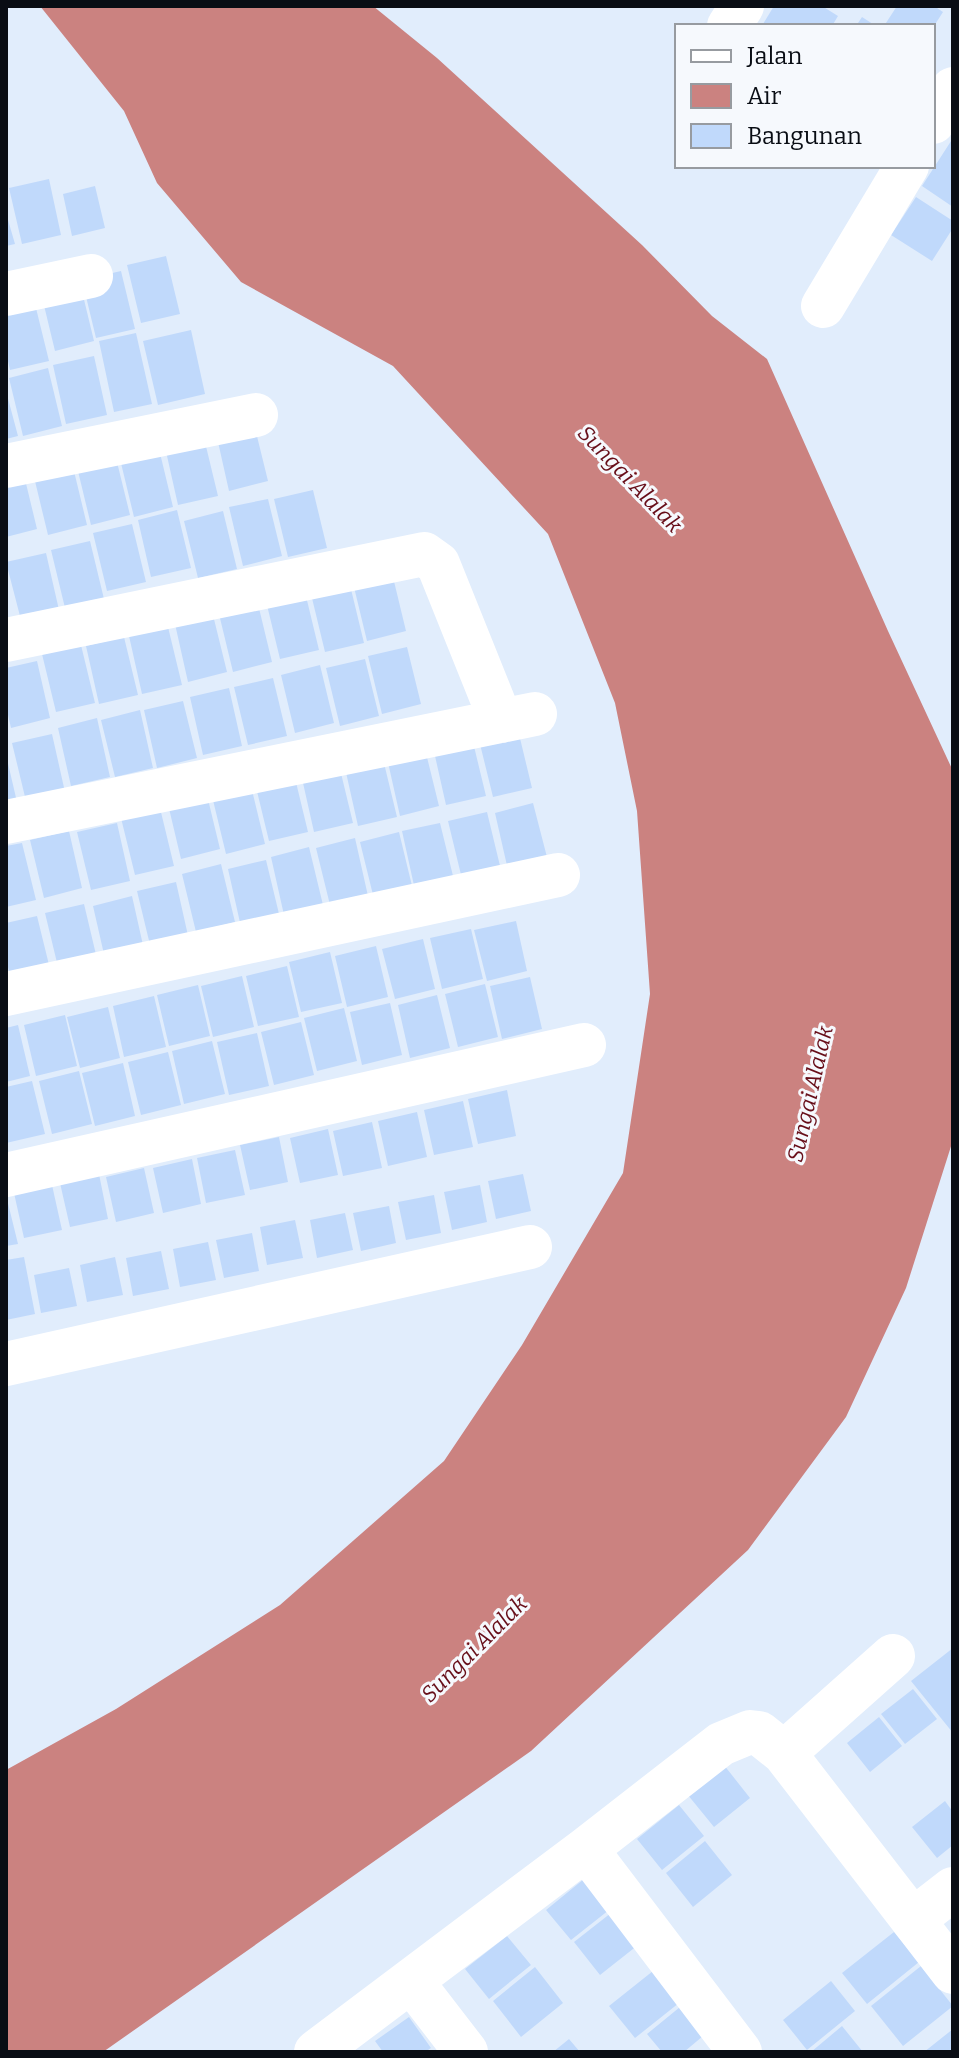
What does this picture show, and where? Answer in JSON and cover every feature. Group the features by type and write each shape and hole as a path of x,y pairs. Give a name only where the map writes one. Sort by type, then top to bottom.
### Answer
{"street":[{"path":"730,24 742,6"},
{"path":"935,119 953,89"},
{"path":"823,306 906,168"},
{"path":"6,294 91,276"},
{"path":"6,466 256,415"},
{"path":"6,640 424,554 438,564 518,718 6,822"},
{"path":"6,994 558,875"},
{"path":"6,1175 584,1045"},
{"path":"6,1364 530,1247"},
{"path":"784,1753 893,1656"},
{"path":"316,2052 721,1744 750,1732 759,1733 784,1753 953,1972"},
{"path":"586,1849 740,2052"},
{"path":"913,1920 953,1889"},
{"path":"412,1982 466,2052"}],"water":[{"name":"Sungai Alalak","path":"40,6 373,6 437,58 642,245 712,316 767,359 953,771 953,1140 906,1288 846,1417 748,1550 531,1751 103,2052 6,2052 6,1770 116,1709 280,1605 444,1461 522,1345 623,1173 650,994 637,811 615,703 548,534 393,366 241,282 157,183 124,111"}],"building":[{"path":"774,6 822,6 838,16 833,24 763,24"},
{"path":"897,6 934,6 943,12 935,24 885,24"},
{"path":"862,17 873,24 857,24"},
{"path":"953,138 953,207 922,186"},
{"path":"49,179 61,235 22,244 9,188"},
{"path":"95,186 105,228 72,236 63,194"},
{"path":"916,197 953,221 953,228 932,261 891,235"},
{"path":"6,213 15,244 6,246"},
{"path":"166,256 180,314 141,323 127,265"},
{"path":"121,271 135,329 96,338 82,280"},
{"path":"80,283 94,341 55,351 41,293"},
{"path":"35,304 49,361 10,370 6,352 6,310"},
{"path":"191,330 205,394 158,405 143,341"},
{"path":"136,333 152,404 114,412 99,341"},
{"path":"94,356 107,415 66,424 53,365"},
{"path":"48,368 62,426 23,436 9,378"},
{"path":"6,391 18,436 6,439"},
{"path":"254,424 268,481 229,491 216,433"},
{"path":"204,438 218,496 178,505 165,447"},
{"path":"159,449 173,507 134,517 120,459"},
{"path":"116,458 130,515 91,525 77,467"},
{"path":"73,467 87,525 48,535 34,477"},
{"path":"23,471 37,529 6,537 6,476"},
{"path":"313,490 327,548 288,557 274,499"},
{"path":"268,499 282,556 243,566 229,507"},
{"path":"177,510 191,568 151,577 138,520"},
{"path":"223,511 237,569 198,578 184,521"},
{"path":"132,524 146,582 107,591 93,533"},
{"path":"90,541 104,599 65,608 51,550"},
{"path":"46,553 59,610 21,620 6,562"},
{"path":"392,573 406,631 367,641 353,583"},
{"path":"350,585 364,643 325,652 311,594"},
{"path":"305,592 319,650 280,659 266,601"},
{"path":"258,604 272,662 233,672 219,614"},
{"path":"213,615 227,672 188,682 175,624"},
{"path":"168,627 182,685 142,694 129,636"},
{"path":"124,637 138,695 99,704 86,646"},
{"path":"81,645 95,703 56,712 42,654"},
{"path":"407,647 421,704 382,714 368,656"},
{"path":"365,659 379,716 340,726 326,668"},
{"path":"37,661 50,718 11,728 6,706 6,668"},
{"path":"320,665 334,723 295,733 281,675"},
{"path":"273,678 287,736 248,745 234,687"},
{"path":"229,688 242,746 203,755 190,697"},
{"path":"183,701 197,758 157,768 144,710"},
{"path":"140,710 153,768 115,777 101,720"},
{"path":"97,718 110,777 71,786 58,728"},
{"path":"518,730 532,788 493,797 479,740"},
{"path":"52,734 65,792 26,801 12,743"},
{"path":"472,738 486,796 446,805 433,747"},
{"path":"425,749 439,806 400,816 387,758"},
{"path":"383,759 397,817 358,826 345,768"},
{"path":"6,760 17,802 6,805"},
{"path":"339,765 353,823 314,832 301,774"},
{"path":"294,774 308,832 269,841 255,783"},
{"path":"251,786 265,844 226,854 212,796"},
{"path":"206,791 220,849 181,859 167,800"},
{"path":"533,803 548,861 508,870 495,813"},
{"path":"160,808 174,866 135,875 121,818"},
{"path":"487,812 501,870 462,879 448,821"},
{"path":"117,823 130,881 91,890 77,832"},
{"path":"440,823 454,880 415,890 402,831"},
{"path":"69,831 82,888 44,898 30,840"},
{"path":"399,832 413,890 374,899 360,842"},
{"path":"355,838 368,896 330,905 316,848"},
{"path":"22,843 36,900 6,907 6,846"},
{"path":"309,847 323,905 284,915 271,857"},
{"path":"266,860 280,918 241,927 228,869"},
{"path":"221,864 235,922 196,932 182,874"},
{"path":"176,882 189,940 151,949 137,891"},
{"path":"132,896 145,954 106,963 93,906"},
{"path":"84,904 98,963 59,971 45,913"},
{"path":"37,916 51,973 12,983 6,959 6,923"},
{"path":"516,921 527,971 487,981 474,930"},
{"path":"471,929 483,979 442,989 430,938"},
{"path":"423,939 435,989 395,999 382,949"},
{"path":"376,946 388,997 347,1007 335,956"},
{"path":"330,952 342,1003 301,1012 289,962"},
{"path":"287,966 299,1017 258,1026 246,976"},
{"path":"242,976 254,1027 213,1037 201,986"},
{"path":"530,977 542,1029 502,1039 490,986"},
{"path":"485,984 498,1037 458,1047 445,994"},
{"path":"198,985 210,1036 169,1046 157,995"},
{"path":"437,995 450,1048 410,1058 398,1005"},
{"path":"154,996 166,1047 124,1057 113,1006"},
{"path":"390,1003 402,1055 362,1065 350,1012"},
{"path":"108,1007 120,1058 80,1068 67,1017"},
{"path":"344,1008 357,1061 317,1071 304,1018"},
{"path":"65,1015 77,1066 36,1076 24,1025"},
{"path":"301,1022 314,1075 274,1085 261,1032"},
{"path":"18,1025 30,1076 6,1082 6,1028"},
{"path":"257,1033 269,1086 229,1095 217,1042"},
{"path":"212,1041 225,1094 184,1104 172,1051"},
{"path":"168,1052 181,1105 141,1115 128,1062"},
{"path":"123,1063 135,1116 95,1126 82,1073"},
{"path":"79,1071 92,1124 52,1134 39,1081"},
{"path":"32,1081 45,1134 6,1143 6,1087"},
{"path":"507,1090 516,1136 478,1144 468,1099"},
{"path":"463,1101 473,1147 434,1155 424,1110"},
{"path":"417,1112 427,1157 388,1166 378,1121"},
{"path":"372,1122 382,1168 343,1176 333,1131"},
{"path":"328,1129 338,1175 300,1183 290,1138"},
{"path":"279,1137 288,1182 250,1190 240,1145"},
{"path":"235,1150 245,1195 206,1203 197,1158"},
{"path":"192,1159 201,1204 163,1213 153,1168"},
{"path":"144,1168 154,1213 116,1222 106,1177"},
{"path":"99,1174 108,1219 70,1227 60,1183"},
{"path":"523,1174 531,1211 496,1219 488,1181"},
{"path":"52,1185 62,1230 24,1238 14,1193"},
{"path":"480,1185 487,1222 452,1230 444,1192"},
{"path":"6,1195 18,1244 6,1246"},
{"path":"434,1195 441,1233 406,1240 398,1202"},
{"path":"389,1206 396,1243 361,1251 353,1213"},
{"path":"345,1213 353,1250 317,1258 310,1220"},
{"path":"295,1220 303,1258 267,1265 260,1227"},
{"path":"252,1233 259,1271 224,1278 216,1240"},
{"path":"208,1242 216,1280 180,1287 173,1249"},
{"path":"161,1251 169,1289 133,1296 126,1258"},
{"path":"24,1257 35,1314 6,1320 6,1260"},
{"path":"115,1257 123,1295 87,1302 80,1265"},
{"path":"69,1268 77,1306 41,1313 34,1275"},
{"path":"953,1648 953,1733 911,1681"},
{"path":"913,1689 937,1719 905,1744 881,1714"},
{"path":"879,1717 902,1746 870,1772 847,1743"},
{"path":"720,1760 750,1798 714,1827 683,1789"},
{"path":"945,1801 953,1812 953,1845 937,1858 912,1827"},
{"path":"679,1805 704,1836 662,1870 637,1839"},
{"path":"705,1841 732,1875 693,1907 666,1873"},
{"path":"584,1879 609,1910 571,1940 546,1910"},
{"path":"611,1913 638,1945 600,1975 574,1942"},
{"path":"894,1932 919,1962 867,2004 842,1973"},
{"path":"507,1936 531,1965 489,1999 465,1969"},
{"path":"921,1966 953,2006 903,2046 871,2006"},
{"path":"535,1967 563,2003 521,2037 493,2001"},
{"path":"653,1971 679,2003 635,2038 609,2006"},
{"path":"831,1981 855,2011 807,2050 783,2020"},
{"path":"680,2007 703,2036 684,2052 662,2052 647,2034"},
{"path":"409,2017 431,2048 425,2052 383,2052 375,2041"},
{"path":"842,2026 863,2052 811,2052"},
{"path":"953,2029 953,2052 924,2052"},
{"path":"569,2039 580,2052 553,2052"}]}
